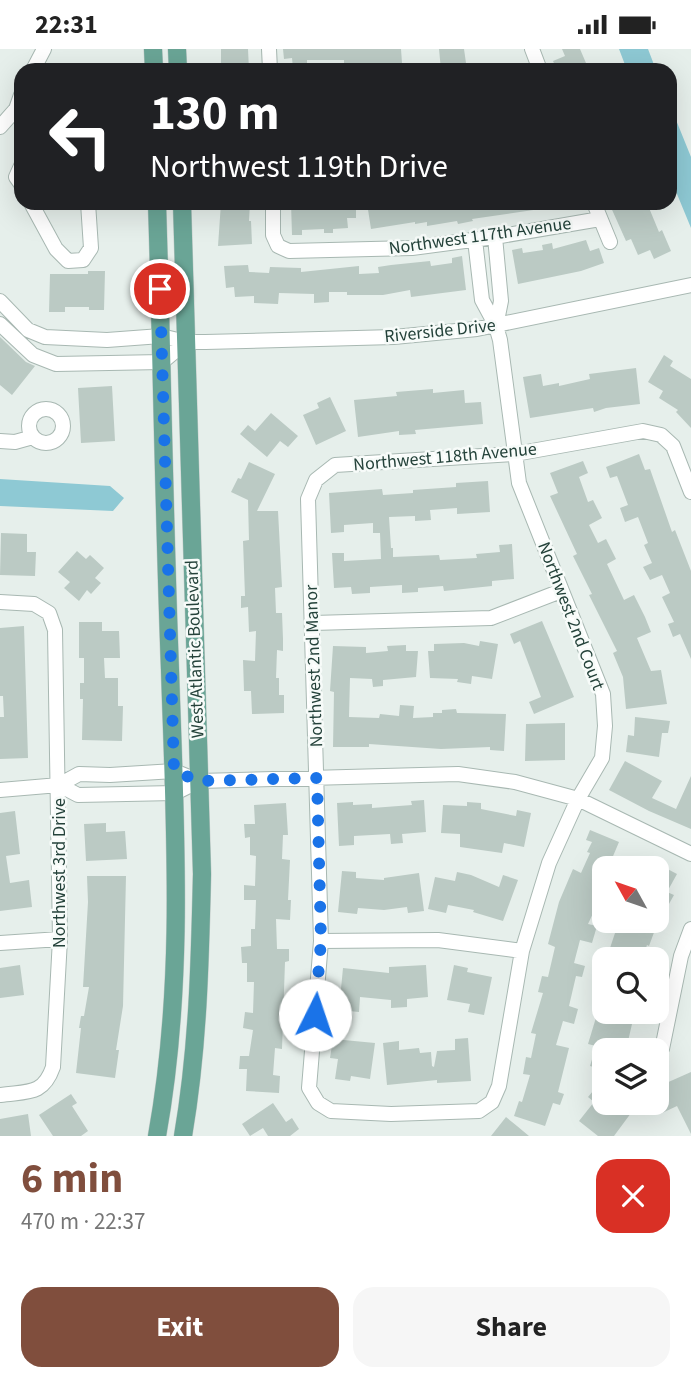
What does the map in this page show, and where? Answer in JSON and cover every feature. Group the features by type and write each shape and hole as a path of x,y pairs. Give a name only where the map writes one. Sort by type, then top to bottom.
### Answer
{"main road":[{"name":"West Atlantic Boulevard","path":"157,210 175,793 175,972 171,1044 157,1136"},
{"name":"West Atlantic Boulevard","path":"181,210 202,874 201,959 195,1047 183,1136"}],"street":[{"path":"35,210 56,249 68,261 83,260 92,248 89,210"},
{"name":"Northwest 117th Avenue","path":"273,210 273,235 278,246 289,251 412,248 600,219"},
{"path":"597,210 610,242"},
{"name":"Northwest 2nd Court","path":"495,237 501,301 496,325"},
{"name":"Northwest 2nd Court","path":"475,240 482,300 496,325 500,340 519,483 603,694 605,726 602,758 578,799 549,863 522,951 499,1086 492,1103"},
{"name":"Riverside Drive","path":"161,336 186,342 394,337 496,325 691,285"},
{"path":"0,301 28,330 45,337 107,340 161,336"},
{"path":"0,324 33,355 56,364 162,362 186,342"},
{"name":"Northwest 118th Avenue","path":"316,480 335,465 515,454 643,431 661,435 673,446 691,492"},
{"path":"0,440 15,442 33,436"},
{"name":"Northwest 2nd Manor","path":"316,480 308,499 321,941 309,1088 318,1104 331,1111 391,1114 479,1111 492,1103"},
{"path":"313,623 491,618 561,591"},
{"name":"Northwest 3rd Drive","path":"0,602 34,604 49,613 55,630 60,939 53,1067 48,1082 35,1090 0,1095"},
{"path":"0,790 59,785 79,774 121,775 174,771 199,781 458,774 515,782 578,799 691,854"},
{"path":"59,785 78,796 175,793 199,781"},
{"path":"664,1038 679,968 691,929"},
{"path":"0,943 60,939"},
{"path":"321,941 438,940 522,951"}],"water":[{"path":"619,49 648,49 653,63 624,63"},
{"path":"677,122 691,157 691,228 677,194"},
{"path":"0,479 110,486 124,498 113,511 0,506"}],"building":[{"path":"221,49 248,49 249,63 221,63"},
{"path":"283,49 401,49 402,63 307,60 307,63 292,63 292,58 284,59"},
{"path":"439,49 464,49 466,63 440,63"},
{"path":"562,49 580,49 586,63 554,63 553,61 565,56"},
{"path":"221,210 250,210 252,244 218,246"},
{"path":"291,210 356,210 356,218 347,218 348,228 333,229 333,233 324,233 324,229 302,230 302,235 292,235"},
{"path":"368,210 533,210 472,219 473,221 458,224 457,221 427,226 427,222 415,222 371,229"},
{"path":"612,210 650,210 671,251 654,259 650,250 638,255 631,239 626,241"},
{"path":"586,240 590,251 599,248 604,263 581,271 518,284 512,250 522,248 523,253 543,250 542,245 552,243 553,249"},
{"path":"462,256 466,290 411,297 410,290 383,295 329,292 329,302 314,303 314,294 279,293 278,304 254,303 254,296 235,297 234,287 226,288 224,266 248,265 249,272 269,273 270,267 301,268 301,272 359,266 359,274 379,273 378,267 391,265 430,261 431,266 452,263 452,258"},
{"path":"88,271 105,271 104,310 65,307 65,312 49,312 50,274 88,274"},
{"path":"0,337 26,362 35,366 12,395 0,385"},
{"path":"664,355 673,361 670,366 691,379 691,428 676,412 678,410 659,398 663,391 648,382"},
{"path":"636,368 640,404 594,412 593,408 530,418 523,377 541,374 543,386 559,383 559,386 590,379 589,374"},
{"path":"112,386 115,441 81,443 78,388"},
{"path":"433,389 433,393 464,390 465,403 481,402 483,424 415,430 416,434 399,435 399,431 358,437 354,400 397,396 396,392"},
{"path":"330,397 346,431 316,445 303,415 319,408 317,403"},
{"path":"271,413 298,436 288,447 280,441 267,457 240,434 248,425 255,431"},
{"path":"639,454 645,470 650,469 672,532 675,530 691,571 691,659 680,634 673,637 668,624 674,622 662,597 670,593 662,575 650,580 643,567 652,563 644,545 648,543 638,517 625,522 620,508 628,505 617,476 610,478 606,467"},
{"path":"583,461 588,473 579,477 588,502 593,500 602,518 589,525 598,543 606,539 616,559 607,564 624,600 634,595 645,617 651,632 637,638 651,671 661,670 667,704 626,709 623,677 613,653 617,651 589,595 592,594 573,556 577,554 550,496 558,493 550,473"},
{"path":"249,462 275,474 257,511 278,511 282,587 275,588 276,613 282,613 283,651 277,650 276,678 279,678 279,695 284,695 284,713 252,714 251,691 244,691 243,660 255,661 256,631 249,632 248,607 241,608 241,596 245,596 243,541 249,540 248,500 231,492"},
{"path":"488,481 490,512 457,514 457,508 430,510 431,520 415,521 415,516 389,517 393,557 439,555 440,560 477,558 476,554 500,552 499,545 512,544 514,579 492,581 492,586 444,591 443,586 418,588 418,592 402,593 402,585 370,587 370,593 352,594 351,587 334,588 332,553 344,553 344,561 381,559 380,533 373,533 373,523 344,525 344,532 331,533 329,493 382,489 383,495 413,493 413,490 456,487 456,483"},
{"path":"1,533 27,534 27,552 36,552 35,576 0,575"},
{"path":"77,551 86,559 90,555 104,568 95,578 101,583 91,594 87,590 79,601 64,588 70,582 58,572"},
{"path":"542,621 574,697 534,714 529,702 541,697 520,641 514,644 510,634"},
{"path":"79,622 102,622 102,631 119,631 120,658 104,658 105,678 118,678 118,706 123,706 122,741 82,740 83,699 80,699 80,683 84,683 84,658 79,658"},
{"path":"24,626 28,758 0,759 0,717 4,717 3,696 0,696 0,628"},
{"path":"480,641 498,644 492,679 472,676 471,684 457,682 458,679 430,678 428,651 434,651 434,644 464,643 479,646"},
{"path":"406,645 406,651 418,651 416,677 383,680 383,686 373,687 372,679 350,678 349,717 379,718 380,714 399,716 400,705 414,706 413,718 433,717 433,713 456,709 457,713 506,714 504,751 490,750 490,747 441,749 369,744 369,747 333,747 334,692 330,691 333,646 366,647 366,653 388,651 387,646"},
{"path":"635,717 670,721 668,733 662,733 659,757 626,752 628,735 634,736"},
{"path":"565,723 565,760 525,761 526,724"},
{"path":"625,761 662,781 652,798 676,809 691,776 691,829 609,790"},
{"path":"424,800 426,832 402,834 403,843 391,844 390,834 354,836 354,845 339,846 337,803 372,804 372,808 412,805 411,801"},
{"path":"467,802 481,803 481,809 516,816 517,810 531,813 524,847 504,843 502,853 460,847 460,834 441,833 443,805 467,806"},
{"path":"286,803 288,835 283,835 282,859 290,860 288,900 291,900 290,920 276,919 277,949 289,949 289,961 285,962 282,1049 275,1048 273,1075 280,1076 279,1093 246,1091 247,1069 239,1069 240,1056 249,1056 253,1030 243,1028 245,1012 253,1013 254,982 247,982 247,963 242,963 241,947 251,946 251,929 255,929 256,900 244,900 244,885 255,886 256,856 250,855 250,837 245,838 244,824 255,824 254,805"},
{"path":"15,811 20,854 6,856 10,883 29,880 32,907 0,911 0,813"},
{"path":"106,823 106,832 125,831 127,859 86,861 84,824"},
{"path":"590,830 619,842 613,856 592,856 592,916 588,924 592,925 592,933 595,933 592,943 580,940 574,963 585,966 582,977 576,976 569,1006 578,1009 574,1024 563,1021 556,1045 569,1048 558,1092 564,1094 560,1105 553,1103 545,1126 514,1116 519,1101 522,1102 530,1075 523,1074 526,1057 531,1058 536,1034 531,1033 543,993 538,992 542,976 548,977 555,947 548,944 559,902 573,869 581,873 590,853 587,852 592,842 586,840"},
{"path":"669,870 677,874 669,888"},
{"path":"342,871 356,872 356,878 384,880 419,873 424,911 408,913 407,907 384,910 358,908 357,914 338,912"},
{"path":"457,872 499,887 503,875 518,880 503,921 473,912 474,910 448,905 446,913 428,909 435,877 455,881"},
{"path":"87,876 126,876 123,1006 115,1078 76,1073 79,1028 89,987 83,987"},
{"path":"615,933 654,933 646,947 610,947"},
{"path":"20,965 24,995 0,998 0,968"},
{"path":"426,965 428,997 407,999 407,1007 391,1008 391,1000 360,997 359,1012 339,1010 343,968 389,973 389,967"},
{"path":"454,965 468,968 467,972 492,977 484,1015 468,1012 470,1004 447,1000"},
{"path":"594,1024 632,1024 629,1038 592,1038 592,1045 588,1044"},
{"path":"468,1038 471,1081 437,1083 437,1080 387,1085 383,1043 399,1041 399,1050 419,1048 420,1053 431,1052 434,1067 437,1051 455,1050 455,1039"},
{"path":"333,1039 375,1043 370,1079 351,1076 350,1081 335,1079 338,1059 330,1058"},
{"path":"691,1072 691,1134 677,1106 669,1110 669,1082"},
{"path":"71,1094 77,1103 72,1106 88,1131 81,1136 53,1136 39,1115"},
{"path":"273,1103 286,1122 292,1118 299,1129 290,1136 268,1136 263,1128 250,1136 242,1124"},
{"path":"592,1105 592,1115 630,1115 614,1136 598,1136 579,1121"},
{"path":"28,1114 31,1136 0,1136 0,1119"},
{"path":"506,1117 517,1126 529,1136 491,1136"}],"route":[{"path":"160,289 174,771 199,781 317,778 321,941 315,1015"}]}
